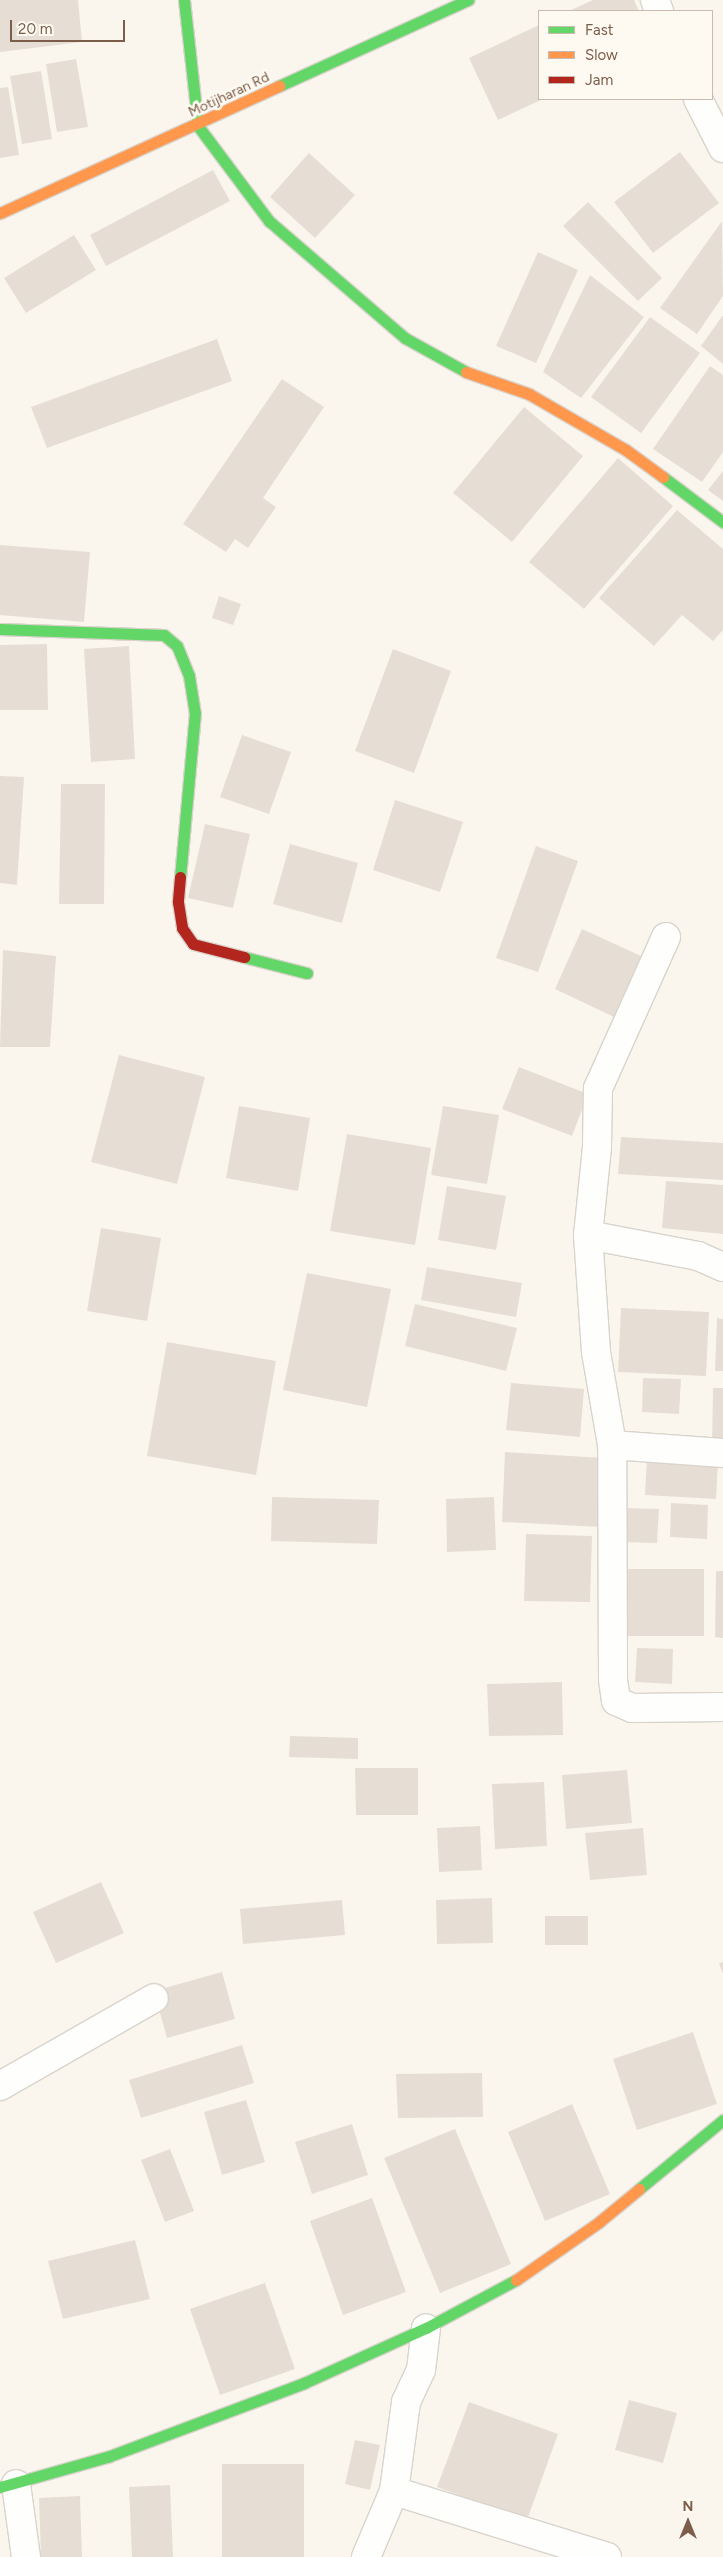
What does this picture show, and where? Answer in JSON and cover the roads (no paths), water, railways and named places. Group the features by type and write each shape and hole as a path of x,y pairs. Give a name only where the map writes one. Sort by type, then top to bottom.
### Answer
{"street":[{"path":"184,0 198,126 269,221 405,338 456,368 529,394 626,450 723,522"},
{"name":"Motijharan Rd","path":"0,214 198,126 468,0"},
{"path":"699,100 723,148"},
{"path":"0,629 164,636 177,646 189,676 195,713 178,902 182,928 193,944 307,974"},
{"path":"666,937 598,1088 597,1147 588,1235 596,1352 612,1445 613,1679 616,1701 632,1708 723,1710"},
{"path":"588,1235 698,1256 723,1267"},
{"path":"612,1445 723,1453"},
{"path":"0,2086 154,1998"},
{"path":"26,2557 8,2485 110,2456 258,2400 426,2328 502,2288 599,2222 723,2120"},
{"path":"366,2557 394,2490 406,2402 421,2370 426,2328"},
{"path":"394,2490 607,2557"}]}
